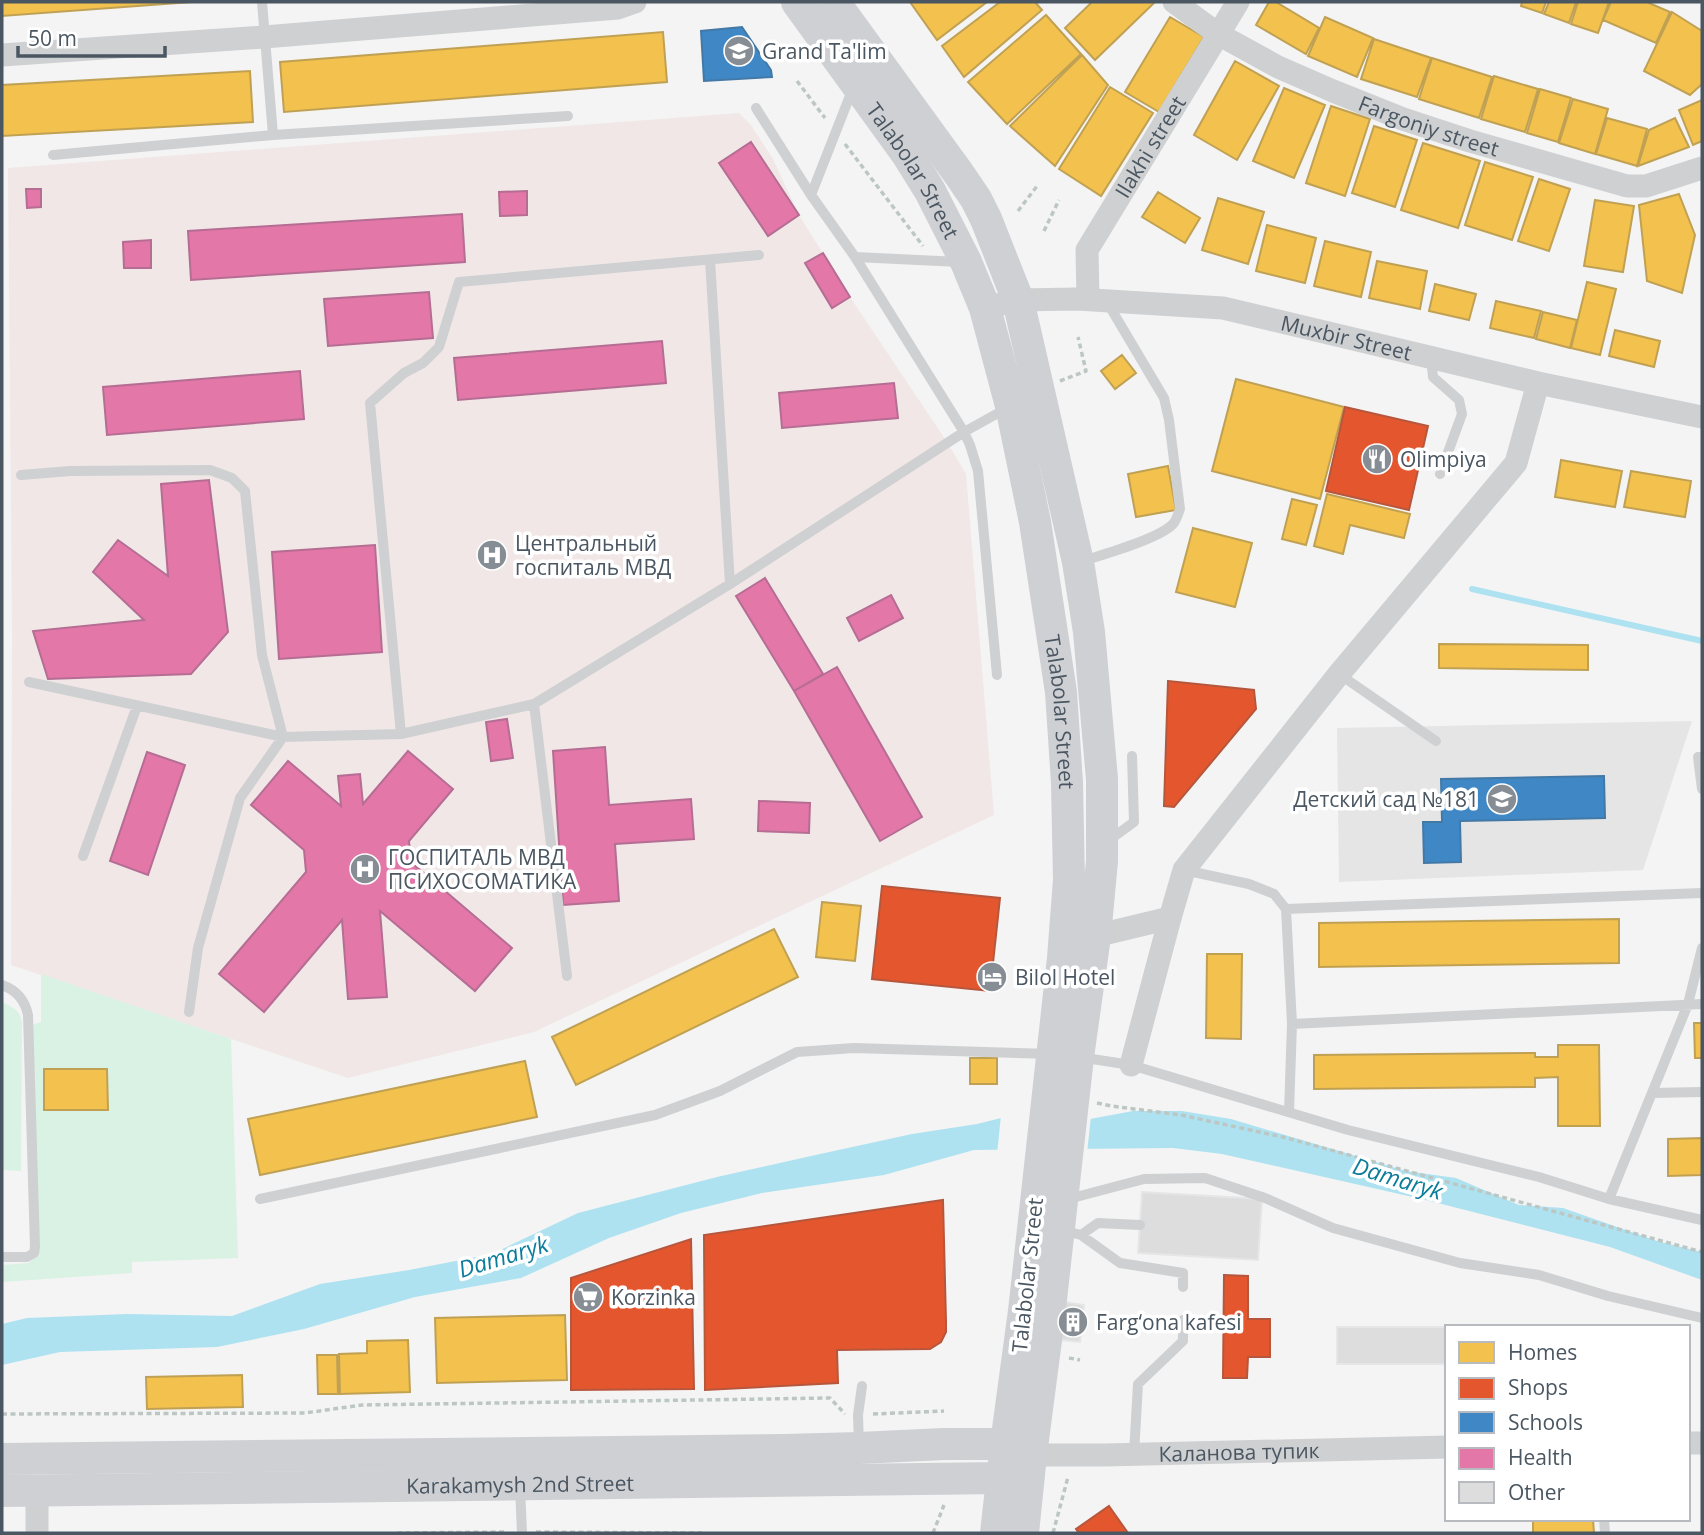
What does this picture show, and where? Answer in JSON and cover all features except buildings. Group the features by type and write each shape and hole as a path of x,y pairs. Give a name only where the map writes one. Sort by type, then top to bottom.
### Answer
{"main road":[{"name":"Talabolar Street","path":"797,2 907,154 930,191 966,262 985,308 1011,406 1035,522 1059,678 1068,783 1069,880 1063,958 1069,1104 1045,1355 1018,1450 1003,1478 996,1533"},
{"name":"Talabolar Street","path":"834,2 976,199 986,219 1018,300 1078,562 1089,632 1098,729 1102,779 1102,846 1096,936 1065,1055"},
{"name":"Talabolar Street","path":"1018,1450 1019,1351 1061,1200"},
{"name":"Karakamysh 2nd Street","path":"2,1459 859,1448 944,1444 1018,1450"},
{"path":"1018,1450 1023,1533"},
{"name":"Karakamysh 2nd Street","path":"2,1492 1003,1478"}],"street":[{"path":"2,55 618,8 635,2"},
{"name":"Fargoniy street","path":"1174,2 1218,34 1278,66 1403,119 1627,186 1646,186 1702,167"},
{"name":"Ilakhi street","path":"1097,300 1087,250 1238,2"},
{"name":"Muxbir Street","path":"985,308 1018,300 1097,300 1223,309 1538,383 1702,417"},
{"path":"1131,1065 1184,870 1339,674 1516,463 1538,383"},
{"path":"1096,936 1170,918"},
{"name":"Каланова тупик","path":"1018,1450 1134,1454 1445,1447"},
{"path":"37,1491 37,1533"}],"lane":[{"path":"262,2 273,135"},
{"path":"811,195 856,82"},
{"path":"756,108 811,195 855,257 964,432 978,471 997,675"},
{"path":"53,155 273,135 568,116"},
{"path":"401,734 370,403 404,373 423,363 439,347 459,282 759,255"},
{"path":"855,257 966,262"},
{"path":"710,260 730,584"},
{"path":"1078,562 1161,533 1174,523 1180,509 1170,420 1164,398 1097,300"},
{"path":"1434,359 1433,377 1459,400 1462,414 1440,474"},
{"path":"29,682 283,737 401,734 534,704 730,584 964,432 1011,406"},
{"path":"21,475 70,471 210,470 232,478 245,491 262,655 283,737 240,798 198,947 189,1012"},
{"path":"1339,674 1436,741"},
{"path":"534,704 567,976"},
{"path":"82,856 137,706"},
{"path":"1102,846 1134,822 1132,756"},
{"path":"1702,757 1698,757 1702,789"},
{"path":"1184,870 1249,884 1274,894 1286,909 1292,1024 1289,1112"},
{"path":"1286,909 1702,893"},
{"path":"1609,1199 1688,1004 1702,948"},
{"path":"2,985 12,988 26,1007 28,1015 35,1247 34,1254 27,1257 2,1257"},
{"path":"1292,1024 1702,1004"},
{"path":"260,1199 654,1115 720,1091 797,1052 854,1048 1065,1055 1131,1065 1348,1130 1539,1177 1609,1199 1702,1220"},
{"path":"1652,1093 1702,1092"},
{"path":"1061,1200 1144,1179 1205,1178 1265,1198 1333,1228 1460,1263 1539,1275 1608,1296 1702,1318"},
{"path":"1061,1200 1098,1223 1140,1225"},
{"path":"1061,1200 1120,1263 1183,1273 1183,1287"},
{"path":"1134,1454 1138,1384 1183,1341 1183,1320"},
{"path":"859,1448 858,1415 862,1386"},
{"path":"520,1484 522,1532"}],"path":[{"path":"797,81 934,261"},
{"path":"1018,211 1037,186"},
{"path":"1044,231 1059,200"},
{"path":"1055,383 1086,371 1078,337"},
{"path":"1069,1104 1181,1115 1287,1138 1702,1252"},
{"path":"2,1414 305,1412 362,1405 830,1398 846,1415 944,1411"},
{"path":"1053,1533 1069,1477"},
{"path":"933,1533 944,1505"},
{"path":"397,1533 702,1533"}],"shaded area":[{"name":"Центральный госпиталь МВД","path":"739,113 751,125 773,159 799,215 966,474 994,815 534,1032 348,1078 11,965 12,635 8,168"},
{"name":"Детский сад №181","path":"1692,721 1643,870 1339,882 1337,728"}],"green space":[{"path":"41,974 231,1039 238,1258 132,1262 132,1273 2,1282 2,1265 29,1263 34,1258 32,1025 41,1022"},
{"path":"2,1002 17,1012 22,1022 21,1171 2,1170"}],"water":[{"name":"Damaryk","path":"1133,1111 1182,1111 1231,1119 1406,1171 1456,1178 1519,1205 1563,1208 1657,1241 1702,1252 1702,1280 1610,1247 1426,1200 1222,1154 1173,1148 974,1150 884,1175 762,1193 681,1213 609,1238 521,1278 415,1297 304,1329 217,1347 60,1352 2,1365 2,1324 27,1318 127,1314 232,1316 320,1284 492,1254 578,1213 717,1177 912,1134 1001,1118 1090,1119"}],"pier":[{"path":"1001,1115 1091,1116 1087,1153 997,1154"}],"waterway":[{"path":"1472,589 1702,641"}],"place":[{"name":"Grand Ta'lim","path":"739,51"},
{"name":"Olimpiya","path":"1377,459"},
{"name":"Центральный госпиталь МВД","path":"492,555"},
{"name":"Детский сад №181","path":"1502,799"},
{"name":"ГОСПИТАЛЬ МВД ПСИХОСОМАТИКА","path":"365,869"},
{"name":"Bilol Hotel","path":"992,977"},
{"name":"Korzinka","path":"588,1297"},
{"name":"Farg‘ona kafesi","path":"1073,1322"}]}
